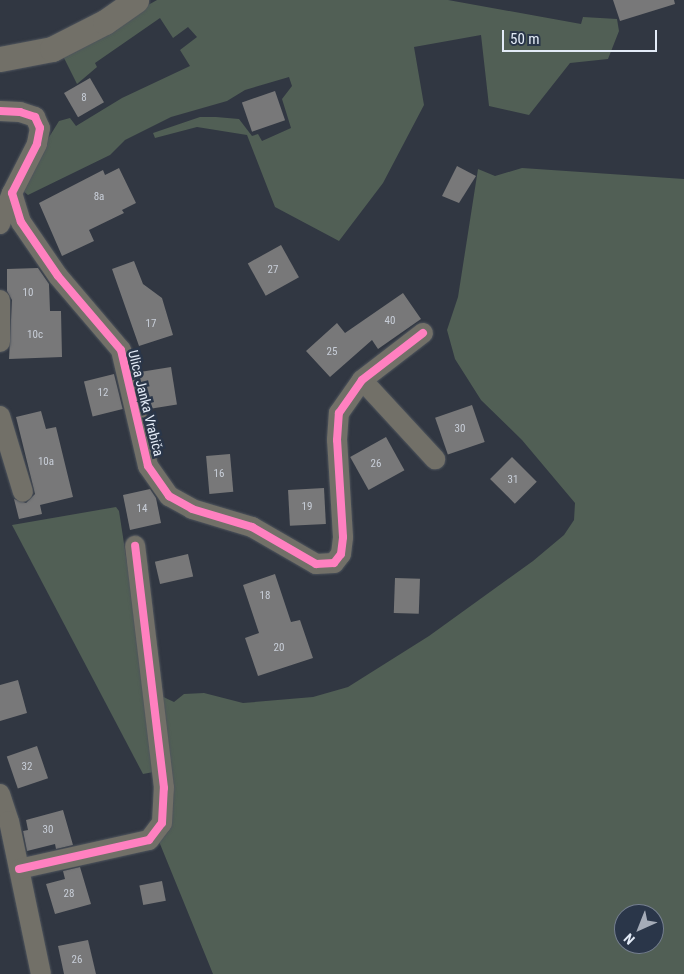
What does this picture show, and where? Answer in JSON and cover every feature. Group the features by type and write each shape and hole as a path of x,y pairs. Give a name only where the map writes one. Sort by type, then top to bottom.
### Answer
{"street":[{"path":"0,59 52,49 105,22 136,0"},
{"path":"0,111 20,112 35,117 40,128 36,144 16,179 0,224"},
{"name":"Ulica Janka Vrabiča","path":"12,193 21,222 32,241 121,350 148,466 169,496 192,509 252,527 316,564 334,563 341,554 343,537 337,440 339,413 362,380 423,333"},
{"path":"0,300 0,342"},
{"path":"362,380 435,459"},
{"path":"0,416 22,492"},
{"path":"20,869 149,840 162,823 164,788 135,546"},
{"path":"0,794 20,869 41,974"}],"green space":[{"path":"157,0 448,0 581,24 583,17 617,19 619,31 608,59 570,63 529,115 489,106 481,35 414,47 424,105 383,183 339,241 275,207 247,135 197,127 155,138 153,133 200,117 216,117 239,119 252,136 258,134 262,141 291,128 282,99 292,86 289,77 245,90 227,101 171,117 125,140 110,155 28,195 22,190 22,181 59,121 70,118 76,126 122,98 190,66 180,50 197,37 188,27 173,38 160,18 95,63 97,67 77,84 62,54"},
{"path":"522,168 684,179 684,974 213,974 158,839 157,694 174,702 184,694 204,693 243,703 313,697 348,687 429,636 533,561 564,535 574,520 575,503 522,440 481,400 455,359 447,330 458,297 478,169 495,176"},
{"path":"116,507 119,511 159,771 143,774 12,525"}],"building":[{"path":"613,0 674,0 675,4 620,21"},
{"path":"90,78 104,102 78,117 64,93"},
{"path":"275,91 285,120 252,132 242,102"},
{"path":"457,166 476,176 459,203 442,196"},
{"path":"119,168 136,203 122,210 124,213 89,230 94,241 62,256 39,203 103,170 105,175"},
{"path":"281,245 299,277 266,296 248,263"},
{"path":"134,261 143,284 162,298 173,335 139,346 112,269"},
{"path":"38,268 49,284 50,311 61,311 62,357 9,359 12,300 7,291 7,269"},
{"path":"403,293 421,319 378,349 372,340 330,377 306,351 337,323 345,333"},
{"path":"171,367 177,405 144,410 138,372"},
{"path":"114,374 123,409 93,416 84,381"},
{"path":"472,405 485,442 448,455 435,418"},
{"path":"41,411 46,429 56,427 73,497 40,505 42,514 19,519 14,499 26,503 35,494 16,417"},
{"path":"386,437 404,470 369,490 350,457"},
{"path":"230,454 233,492 209,494 206,456"},
{"path":"512,457 537,482 515,504 490,479"},
{"path":"324,488 326,524 290,526 288,490"},
{"path":"150,489 156,498 161,523 130,530 123,495"},
{"path":"188,554 193,576 160,584 155,562"},
{"path":"275,574 291,622 300,620 313,658 258,676 245,638 259,633 243,585"},
{"path":"395,578 420,579 419,614 394,613"},
{"path":"18,680 27,713 0,721 0,685"},
{"path":"37,746 48,778 18,789 7,756"},
{"path":"63,810 73,845 56,849 55,844 27,851 23,831 28,830 26,820"},
{"path":"80,867 91,904 55,914 46,884 65,879 63,871"},
{"path":"162,881 166,901 143,905 139,885"},
{"path":"88,940 96,974 64,974 58,946"}],"cycle path":[{"path":"0,111 20,112 35,117 40,128 37,144 12,193 21,222 58,276 121,350 148,466 169,496 192,509 252,527 316,564 334,563 341,554 343,537 337,440 339,413 362,380 423,333"},
{"path":"19,869 149,840 162,823 164,788 135,546"}]}
